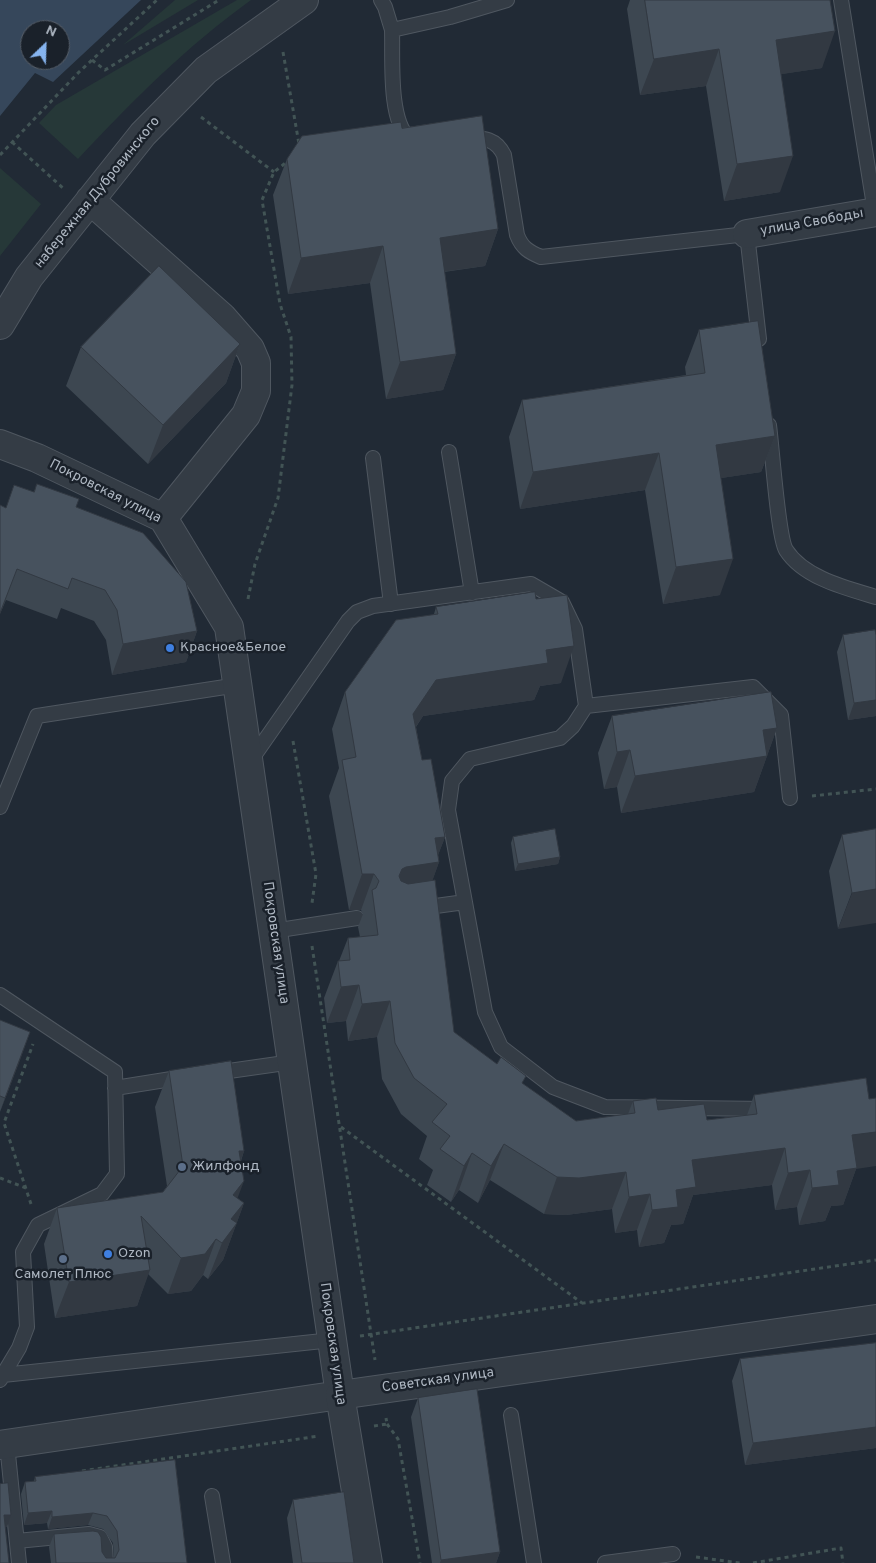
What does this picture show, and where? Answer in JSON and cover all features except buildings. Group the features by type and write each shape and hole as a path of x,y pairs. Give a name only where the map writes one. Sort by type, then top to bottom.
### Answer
{"street":[{"name":"набережная Дубровинского","path":"0,326 29,276 80,197 206,70 304,0"},
{"path":"80,197 222,317 250,349 256,363 256,391 246,416 163,518"},
{"name":"улица Свободы","path":"747,234 875,212"},
{"name":"Покровская улица","path":"0,444 37,458 163,518 229,627 340,1396 368,1563"},
{"name":"Советская улица","path":"4,1444 876,1318"}],"lane":[{"path":"381,0 386,7 392,30 395,98 401,129 408,137 425,142"},
{"path":"392,30 450,18 507,0"},
{"path":"841,0 875,212"},
{"path":"452,140 480,138 490,140 499,146 504,155 517,235 525,248 541,257 747,234 761,351"},
{"path":"768,409 785,549 805,569 820,577 876,597"},
{"path":"449,452 472,592"},
{"path":"373,458 390,604"},
{"path":"249,764 348,621 357,612 373,606 531,584 562,602 575,628 586,706 573,726 560,738 470,759 452,781 448,810 485,1012 501,1047 553,1088 605,1106 779,1109"},
{"path":"0,806 37,716 238,685"},
{"path":"586,706 753,687 782,715 790,798"},
{"path":"403,911 465,902"},
{"path":"273,931 357,918"},
{"path":"0,995 115,1072 118,1174 102,1194 38,1226 24,1252 27,1327 20,1348 2,1378"},
{"path":"115,1088 292,1062"},
{"path":"2,1378 332,1340"},
{"path":"511,1415 534,1563"},
{"path":"4,1444 19,1563"},
{"path":"212,1496 224,1563"},
{"path":"17,1541 89,1534 100,1537 105,1547 106,1563"},
{"path":"605,1563 673,1554"}],"path":[{"path":"0,155 92,60 157,0"},
{"path":"92,60 105,70 219,0"},
{"path":"277,19 300,152"},
{"path":"177,99 274,172"},
{"path":"12,142 80,197"},
{"path":"790,798 876,789"},
{"path":"38,1226 4,1122 41,1022"},
{"path":"340,1127 583,1303"},
{"path":"0,1178 26,1188"},
{"path":"332,1340 876,1260"},
{"path":"387,1424 398,1439 420,1563"},
{"path":"753,1563 841,1548 843,1563"},
{"path":"673,1554 740,1563"}],"shaded area":[{"path":"175,0 198,0 123,45"},
{"path":"237,0 251,0 182,55 78,159 39,123 56,105"},
{"path":"0,168 41,204 0,256"}],"water":[{"path":"0,0 141,0 70,66 70,20 20,20 20,70 66,70 53,82 35,73 0,116"}],"place":[{"name":"Красное&Белое","path":"170,648"},
{"name":"Жилфонд","path":"182,1167"},
{"name":"Ozon","path":"108,1254"},
{"name":"Самолет Плюс","path":"63,1259"}]}
